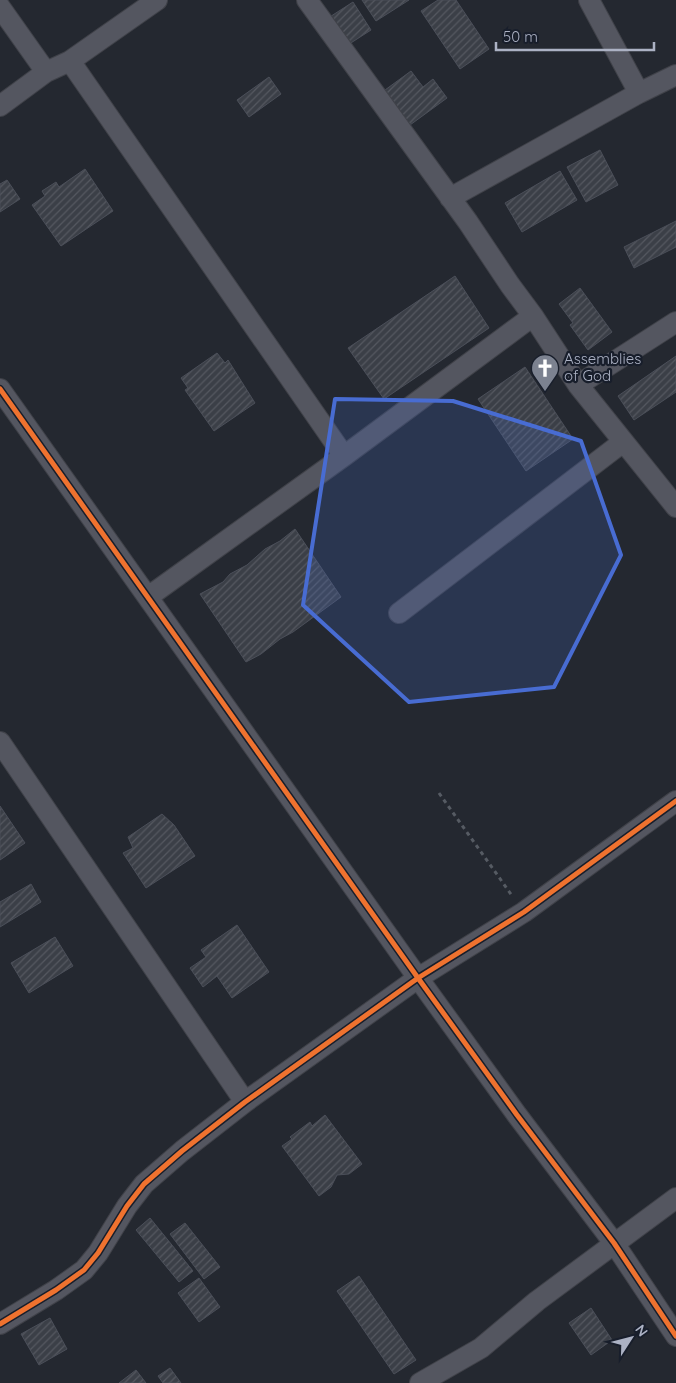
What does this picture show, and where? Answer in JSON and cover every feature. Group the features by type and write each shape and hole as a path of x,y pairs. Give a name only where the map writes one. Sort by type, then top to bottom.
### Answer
{"street":[{"path":"0,106 46,72 70,61 156,0"},
{"path":"307,0 450,198 533,316 578,385 676,507"},
{"path":"589,0 639,92"},
{"path":"0,7 46,72"},
{"path":"70,61 344,456"},
{"path":"450,198 639,92 676,75"},
{"path":"148,597 344,456 533,316"},
{"path":"578,385 676,322"},
{"path":"0,389 418,978 517,1115 614,1243 676,1336"},
{"path":"399,613 624,442"},
{"path":"0,742 245,1102"},
{"path":"0,1324 56,1290 84,1270 98,1253 144,1184 182,1151 245,1102 418,978 524,912 676,801"},
{"path":"421,1383 481,1348 537,1301 676,1198"}],"path":[{"path":"439,793 524,912"}],"highlighted area":[{"path":"335,399 453,401 581,441 621,555 554,687 409,702 303,605"}],"building":[{"path":"362,0 409,0 376,21"},
{"path":"438,0 456,0 489,49 460,69 421,11"},
{"path":"353,2 371,30 343,48 325,20"},
{"path":"411,71 423,87 433,79 447,98 410,125 385,90"},
{"path":"269,77 281,94 249,117 237,100"},
{"path":"600,150 618,185 586,202 567,167"},
{"path":"85,169 113,211 61,246 32,205 45,196 42,191 56,182 59,187"},
{"path":"560,171 577,200 522,232 505,203"},
{"path":"7,180 20,199 0,212 0,184"},
{"path":"676,221 676,247 634,268 624,247"},
{"path":"455,276 489,328 384,399 348,348"},
{"path":"580,288 612,332 588,350 570,325 573,323 559,304"},
{"path":"217,353 225,363 228,360 255,403 214,431 185,390 188,388 181,378"},
{"path":"676,356 676,392 634,420 618,396"},
{"path":"525,367 573,439 526,471 478,399"},
{"path":"295,529 341,597 261,654 246,662 200,594 223,582 230,574 247,565 265,549 280,541"},
{"path":"0,806 25,843 0,860"},
{"path":"162,814 174,825 195,856 146,888 123,853 133,848 128,837"},
{"path":"31,884 41,902 0,927 0,902"},
{"path":"237,925 269,972 232,998 217,976 203,987 190,968 206,957 201,950"},
{"path":"55,937 73,966 29,993 11,963"},
{"path":"325,1115 362,1164 349,1174 337,1175 331,1187 319,1196 282,1146 292,1139 290,1137 310,1122 312,1126"},
{"path":"150,1218 193,1271 179,1282 136,1230"},
{"path":"185,1223 220,1267 204,1279 170,1234"},
{"path":"359,1276 416,1360 394,1374 337,1291"},
{"path":"199,1278 220,1307 199,1322 178,1293"},
{"path":"591,1308 612,1340 591,1355 569,1323"},
{"path":"50,1318 67,1349 39,1365 21,1334"},
{"path":"170,1368 181,1383 163,1383 158,1376"},
{"path":"136,1370 146,1383 119,1383"}],"cycle path":[{"path":"0,389 418,978 517,1115 614,1243 676,1336"},
{"path":"0,1324 56,1290 84,1270 98,1253 127,1206 144,1184 182,1151 245,1102 418,978 524,912 676,801"}],"place":[{"name":"Assemblies of God","path":"545,392"}]}
